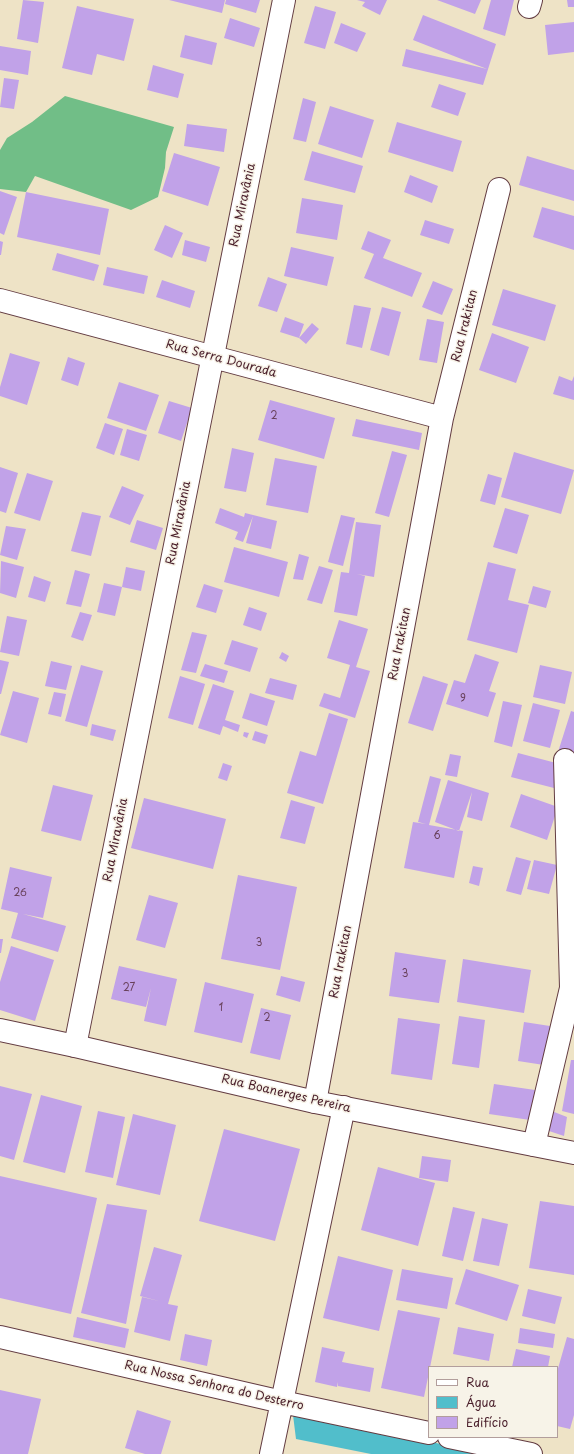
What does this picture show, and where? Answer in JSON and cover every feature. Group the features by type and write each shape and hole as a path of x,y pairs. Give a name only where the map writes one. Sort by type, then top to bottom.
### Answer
{"street":[{"name":"Rua Miravânia","path":"75,1046 284,0"},
{"name":"Rua Irakitan","path":"315,1102 442,418 499,189"},
{"name":"Rua Serra Dourada","path":"0,300 442,418"},
{"path":"534,1145 571,988 565,760"},
{"name":"Rua Boanerges Pereira","path":"0,1030 315,1102 574,1153"},
{"path":"271,1454 344,1107"},
{"name":"Rua Nossa Senhora do Desterro","path":"0,1337 282,1402 428,1433"},
{"path":"454,1438 531,1454"}],"green space":[{"path":"65,96 174,127 166,152 165,168 158,197 131,210 35,176 26,192 0,189 0,150 7,138 32,122"}],"water":[{"path":"293,1415 492,1454 371,1454 296,1439"}],"building":[{"path":"23,0 44,2 38,43 17,39"},
{"path":"169,0 225,0 222,13"},
{"path":"226,0 260,0 256,13 225,4"},
{"path":"357,0 387,0 380,15 362,6 365,2"},
{"path":"437,0 481,0 475,14"},
{"path":"491,0 514,0 505,36 483,29"},
{"path":"567,0 574,0 574,7 568,7"},
{"path":"77,6 134,19 124,61 97,54 92,75 62,68"},
{"path":"315,6 336,12 325,49 304,43"},
{"path":"423,15 496,44 483,85 402,66 406,49 487,69 413,40"},
{"path":"230,18 260,28 254,47 224,38"},
{"path":"574,22 574,52 548,55 545,25"},
{"path":"341,23 366,33 357,52 334,43"},
{"path":"185,35 217,43 212,65 180,57"},
{"path":"0,46 31,51 28,75 0,70"},
{"path":"153,65 184,74 178,98 147,90"},
{"path":"4,78 19,80 14,109 0,107"},
{"path":"439,84 466,93 458,116 431,107"},
{"path":"303,98 316,102 306,142 293,139"},
{"path":"330,106 374,120 362,158 318,144"},
{"path":"397,122 462,141 453,172 388,152"},
{"path":"187,124 227,129 224,152 184,146"},
{"path":"312,151 363,166 355,193 304,180"},
{"path":"174,153 220,167 208,206 162,191"},
{"path":"527,156 574,170 574,201 519,185"},
{"path":"410,175 438,186 432,203 404,192"},
{"path":"0,191 17,197 4,235 0,233"},
{"path":"26,192 109,209 100,255 17,237"},
{"path":"302,198 343,205 337,240 296,233"},
{"path":"542,207 574,216 574,250 533,237"},
{"path":"425,220 454,229 449,244 420,235"},
{"path":"165,225 183,233 172,258 154,250"},
{"path":"368,231 391,240 383,258 422,273 412,297 364,278 374,254 361,249"},
{"path":"185,240 210,247 206,262 182,255"},
{"path":"0,241 3,242 1,255 0,255"},
{"path":"291,247 334,257 327,286 284,276"},
{"path":"57,253 99,265 94,281 52,270"},
{"path":"107,267 148,276 144,294 103,285"},
{"path":"268,277 287,284 277,312 258,306"},
{"path":"162,280 195,291 190,308 156,297"},
{"path":"433,281 453,289 442,315 422,307"},
{"path":"503,289 556,305 545,341 492,325"},
{"path":"354,305 371,308 362,348 346,344"},
{"path":"382,307 401,312 389,356 370,350"},
{"path":"285,317 304,324 299,338 280,332"},
{"path":"427,319 444,322 437,363 419,360"},
{"path":"312,323 319,329 306,344 299,338"},
{"path":"492,333 529,347 516,383 479,370"},
{"path":"10,353 40,362 27,405 0,396 0,387"},
{"path":"68,357 85,363 78,386 61,380"},
{"path":"559,376 572,381 574,376 574,400 553,394"},
{"path":"119,382 159,395 146,431 107,418"},
{"path":"270,400 335,418 324,459 258,440"},
{"path":"169,401 192,408 181,441 158,433"},
{"path":"356,419 422,433 419,450 352,436"},
{"path":"105,423 123,429 114,455 96,448"},
{"path":"127,429 147,435 139,461 120,455"},
{"path":"232,448 254,453 246,492 224,488"},
{"path":"392,451 407,455 389,517 375,513"},
{"path":"514,452 574,470 561,514 501,497"},
{"path":"275,458 317,466 308,513 266,505"},
{"path":"0,467 18,473 6,513 0,511"},
{"path":"27,473 53,481 40,521 14,513"},
{"path":"488,474 502,478 495,505 480,501"},
{"path":"122,486 144,495 130,525 109,517"},
{"path":"220,508 244,517 245,513 277,521 271,549 246,543 253,516 243,542 235,539 238,532 215,523"},
{"path":"505,508 529,515 517,554 493,547"},
{"path":"82,512 101,516 91,556 71,551"},
{"path":"341,515 355,518 343,566 328,562"},
{"path":"137,520 163,528 156,550 130,542"},
{"path":"356,522 381,525 374,577 357,574 365,576 357,616 334,612 341,572 349,573"},
{"path":"6,526 26,529 17,560 0,555"},
{"path":"234,547 288,562 279,597 224,582"},
{"path":"299,554 309,557 303,580 293,579"},
{"path":"1,561 24,567 16,598 0,593"},
{"path":"488,562 516,569 508,600 529,605 517,653 467,640"},
{"path":"319,566 333,570 322,604 307,600"},
{"path":"126,567 145,571 141,591 122,587"},
{"path":"75,570 90,574 81,607 66,604"},
{"path":"34,576 51,582 45,602 28,597"},
{"path":"104,583 122,587 115,616 97,612"},
{"path":"204,584 223,590 216,613 196,607"},
{"path":"533,586 551,591 546,608 528,603"},
{"path":"249,607 267,613 261,631 243,625"},
{"path":"80,612 92,615 83,641 71,637"},
{"path":"7,616 27,620 19,656 0,652"},
{"path":"339,620 368,629 356,667 370,671 355,718 319,706 324,693 340,698 350,665 327,658"},
{"path":"192,632 207,635 196,673 181,670"},
{"path":"232,640 258,648 250,672 224,664"},
{"path":"282,652 289,656 286,662 279,658"},
{"path":"475,654 499,662 489,691 496,693 488,717 446,704 454,680 465,683"},
{"path":"0,660 9,662 1,694 0,694"},
{"path":"51,661 72,666 66,690 45,686"},
{"path":"205,664 228,671 224,683 200,676"},
{"path":"81,665 103,671 87,727 65,721"},
{"path":"540,665 572,672 565,704 533,697"},
{"path":"180,676 205,684 193,725 168,718"},
{"path":"423,676 448,684 433,731 408,723"},
{"path":"270,678 297,685 293,700 265,693"},
{"path":"213,684 234,691 225,720 240,725 238,732 223,726 220,735 198,728"},
{"path":"13,691 39,698 27,743 0,735"},
{"path":"54,692 66,694 61,717 48,714"},
{"path":"250,693 275,701 267,726 242,718"},
{"path":"503,701 522,705 512,747 494,742"},
{"path":"533,703 560,710 550,748 523,741"},
{"path":"571,711 574,712 574,757 558,752"},
{"path":"329,713 348,719 323,804 287,793 300,751 316,756"},
{"path":"92,724 116,730 113,741 90,735"},
{"path":"255,731 268,735 265,744 252,740"},
{"path":"244,732 249,733 247,738 243,736"},
{"path":"518,753 560,764 554,788 511,777"},
{"path":"450,754 461,756 457,777 445,775"},
{"path":"223,763 232,766 227,781 218,778"},
{"path":"430,776 441,779 429,825 463,831 454,878 404,868 413,822 426,824 418,822"},
{"path":"448,780 489,793 482,821 467,817 472,792 459,831 435,822"},
{"path":"53,785 93,795 81,841 41,831"},
{"path":"521,794 558,807 547,840 510,827"},
{"path":"144,798 226,819 213,869 131,848"},
{"path":"291,800 315,807 305,844 280,838"},
{"path":"516,857 531,861 521,895 506,891"},
{"path":"534,860 557,865 549,894 527,889"},
{"path":"473,866 483,868 479,886 469,883"},
{"path":"10,867 52,877 43,918 23,914 66,926 58,952 11,938 18,913 1,909"},
{"path":"238,875 297,887 280,970 221,959"},
{"path":"149,895 178,903 165,948 136,940"},
{"path":"0,939 3,939 1,953 0,953"},
{"path":"11,946 54,960 35,1021 0,1010 0,982"},
{"path":"395,952 446,960 439,1003 389,996"},
{"path":"463,959 531,970 524,1013 457,1002"},
{"path":"119,966 177,979 166,1026 144,1021 151,988 146,1007 111,999"},
{"path":"281,976 305,982 300,1002 276,995"},
{"path":"205,982 254,994 242,1043 194,1032"},
{"path":"261,1008 291,1015 280,1060 250,1053"},
{"path":"459,1016 485,1020 479,1068 452,1064"},
{"path":"398,1018 440,1024 432,1080 391,1074"},
{"path":"524,1022 550,1026 544,1065 518,1061"},
{"path":"571,1060 574,1060 574,1114 562,1111"},
{"path":"494,1084 535,1090 530,1120 489,1114"},
{"path":"0,1086 32,1094 14,1160 0,1156"},
{"path":"41,1095 82,1106 65,1173 23,1162"},
{"path":"549,1110 567,1117 564,1136 543,1129"},
{"path":"98,1111 125,1117 113,1178 85,1172"},
{"path":"133,1114 176,1125 160,1195 116,1185"},
{"path":"224,1129 300,1149 275,1241 199,1221"},
{"path":"422,1156 451,1160 448,1182 419,1178"},
{"path":"378,1167 435,1183 418,1246 361,1230"},
{"path":"0,1176 97,1198 71,1314 0,1298"},
{"path":"540,1201 574,1206 574,1275 529,1268"},
{"path":"107,1204 147,1210 126,1324 81,1313"},
{"path":"453,1207 475,1212 463,1261 442,1256"},
{"path":"482,1218 508,1224 499,1266 473,1261"},
{"path":"154,1247 182,1255 168,1304 178,1306 170,1341 134,1332 142,1297 159,1301 140,1296"},
{"path":"338,1256 393,1270 379,1331 323,1318"},
{"path":"402,1269 453,1278 447,1309 396,1300"},
{"path":"466,1269 519,1285 507,1321 455,1304"},
{"path":"528,1289 562,1297 555,1324 522,1316"},
{"path":"398,1310 440,1318 430,1366 428,1366 428,1377 424,1397 381,1388"},
{"path":"77,1317 129,1329 125,1348 73,1337"},
{"path":"458,1327 494,1334 489,1361 453,1354"},
{"path":"520,1328 555,1334 553,1348 518,1343"},
{"path":"185,1334 212,1340 207,1366 180,1360"},
{"path":"567,1337 574,1339 574,1415 570,1429 558,1426 558,1368"},
{"path":"322,1347 345,1352 342,1362 374,1368 370,1392 338,1386 338,1382 337,1387 315,1382"},
{"path":"516,1349 550,1356 548,1366 512,1366"},
{"path":"0,1390 41,1399 28,1454 0,1454"},
{"path":"137,1410 171,1421 161,1454 145,1454 125,1448"}]}
